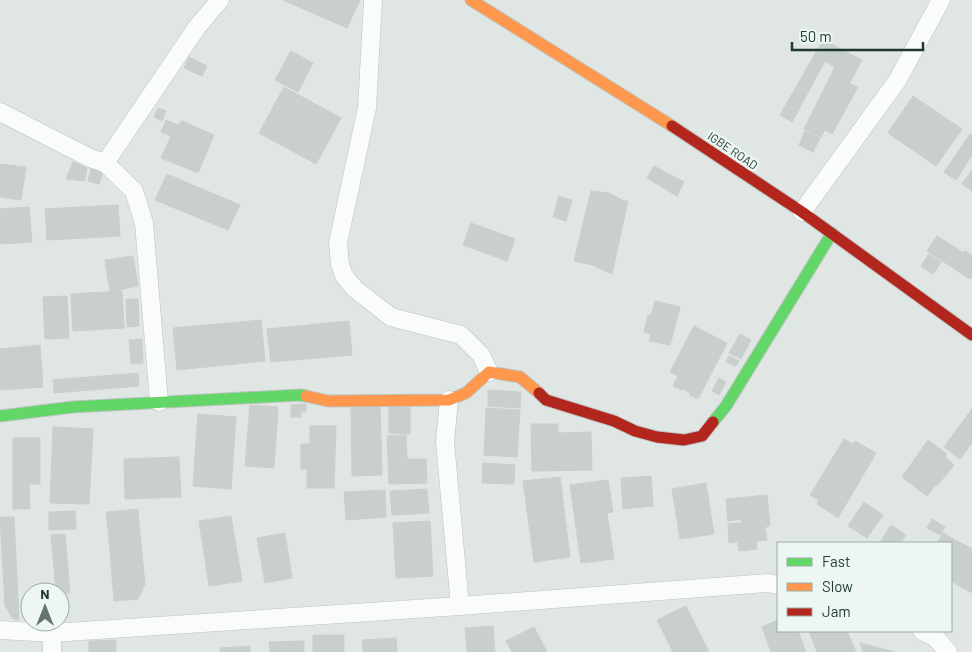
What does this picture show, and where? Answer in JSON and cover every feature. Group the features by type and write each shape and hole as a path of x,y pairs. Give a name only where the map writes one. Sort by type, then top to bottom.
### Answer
{"street":[{"path":"105,164 197,27 220,0"},
{"path":"373,0 367,108 338,243 340,264 344,276 355,289 391,317 461,335 481,355 489,372"},
{"path":"802,212 897,81 941,0"},
{"name":"IGBE ROAD","path":"474,1 649,110 802,212 972,335"},
{"path":"0,112 105,164 134,190 144,223 159,402"},
{"path":"489,372 520,377 546,400 614,421 657,437 684,440 702,436 726,406 832,233"},
{"path":"0,416 74,407 300,395 328,400 449,400 459,398 489,372"},
{"path":"449,400 444,442 460,606"},
{"path":"0,630 52,633 768,583 777,585"},
{"path":"924,632 935,637 948,652"},
{"path":"52,633 52,652"}],"building":[{"path":"283,0 360,0 347,28"},
{"path":"823,40 862,60 821,137 804,129 835,67 825,61 792,122 780,115"},
{"path":"291,51 313,63 298,92 275,80"},
{"path":"189,57 207,66 202,76 184,68"},
{"path":"850,84 858,87 832,134 825,130"},
{"path":"284,87 341,118 316,164 259,133"},
{"path":"913,96 962,129 936,166 888,133"},
{"path":"158,108 166,111 162,121 154,117"},
{"path":"166,120 178,125 182,121 214,135 198,173 161,158 171,136 161,132"},
{"path":"805,131 820,138 813,152 799,145"},
{"path":"970,134 972,135 972,155 956,180 944,172"},
{"path":"73,162 87,168 85,181 66,179"},
{"path":"0,164 26,167 21,200 0,197"},
{"path":"654,166 684,182 677,196 647,178"},
{"path":"91,169 103,172 99,184 88,181"},
{"path":"972,170 972,191 962,184"},
{"path":"167,174 240,205 228,230 155,200"},
{"path":"591,191 609,193 624,201 628,201 612,274 592,265 574,261"},
{"path":"559,196 572,200 566,221 553,217"},
{"path":"118,205 120,236 47,240 45,209"},
{"path":"29,207 32,242 0,244 0,209"},
{"path":"471,223 515,239 507,261 463,245"},
{"path":"937,236 964,253 965,251 972,255 972,276 970,279 927,251"},
{"path":"929,254 941,262 933,274 921,266"},
{"path":"133,256 138,286 110,292 105,260"},
{"path":"122,291 124,328 73,331 71,294"},
{"path":"67,296 69,338 45,339 43,297"},
{"path":"126,299 138,299 139,326 127,327"},
{"path":"655,301 680,307 670,345 649,341 651,334 644,332 648,315 651,316"},
{"path":"261,320 265,361 177,370 173,328"},
{"path":"349,321 352,355 271,362 267,329"},
{"path":"694,326 727,343 698,399 690,395 687,389 681,390 673,386 678,376 670,372"},
{"path":"740,334 751,340 741,359 729,353"},
{"path":"142,339 143,363 131,364 129,340"},
{"path":"40,345 43,387 0,390 0,349"},
{"path":"729,356 739,361 736,366 726,362"},
{"path":"138,373 139,386 54,393 53,380"},
{"path":"719,378 726,382 719,395 712,391"},
{"path":"488,390 521,392 520,408 488,406"},
{"path":"351,403 380,403 382,475 352,476"},
{"path":"306,404 306,412 301,412 301,417 291,417 291,405"},
{"path":"250,405 278,407 274,468 245,466"},
{"path":"389,407 410,407 410,434 389,433"},
{"path":"486,408 520,410 517,457 484,455"},
{"path":"972,409 972,443 960,459 944,447"},
{"path":"198,414 236,417 231,489 193,486"},
{"path":"531,424 558,424 558,433 591,432 592,470 532,471"},
{"path":"310,426 336,426 334,488 307,488 307,469 301,469 301,444 310,444"},
{"path":"53,427 93,429 89,504 50,503"},
{"path":"406,435 407,459 426,459 427,483 389,484 387,436"},
{"path":"13,438 40,438 40,484 29,484 30,509 13,509"},
{"path":"844,439 853,444 855,441 876,453 838,518 817,504 819,500 810,495"},
{"path":"928,440 947,454 945,457 954,465 927,496 902,477"},
{"path":"179,457 181,497 125,499 124,459"},
{"path":"483,463 515,465 514,484 482,483"},
{"path":"651,476 653,506 623,509 621,478"},
{"path":"560,477 570,557 534,562 523,481"},
{"path":"608,480 613,512 607,513 614,559 581,563 570,485"},
{"path":"706,483 714,534 680,539 672,489"},
{"path":"427,489 429,513 392,515 390,491"},
{"path":"385,490 386,517 346,520 344,492"},
{"path":"767,495 770,525 765,528 767,540 756,541 757,549 739,551 738,542 729,543 728,524 742,523 741,519 728,521 726,499"},
{"path":"864,502 883,515 867,538 848,526"},
{"path":"138,509 139,525 108,528 106,512"},
{"path":"75,511 76,529 49,530 49,512"},
{"path":"231,516 242,581 209,586 199,521"},
{"path":"0,517 14,517 19,620 13,619 5,606"},
{"path":"932,519 945,527 940,535 927,528"},
{"path":"430,521 433,576 396,578 393,523"},
{"path":"139,525 145,584 138,599 114,601 108,528"},
{"path":"891,525 906,535 902,542 880,542"},
{"path":"285,533 292,578 265,583 257,538"},
{"path":"943,533 972,549 972,593 952,582 952,542 938,542"},
{"path":"65,534 69,582 55,582 51,535"},
{"path":"686,606 709,652 673,652 657,620"},
{"path":"777,620 777,632 798,632 806,652 771,652 762,627"},
{"path":"493,626 495,652 467,652 465,628"},
{"path":"534,627 547,652 512,652 506,641"},
{"path":"809,632 847,632 856,652 817,652"},
{"path":"313,635 344,635 344,652 313,652"},
{"path":"396,638 397,652 363,652 362,640"},
{"path":"116,640 116,652 89,652 89,641"},
{"path":"304,641 304,652 270,652 269,642"},
{"path":"860,643 895,652 863,652"},
{"path":"250,646 250,652 220,652 220,648"}],"traffic: fast":[{"path":"713,422 726,406 832,233"},
{"path":"0,416 73,407 306,396"}],"traffic: slow":[{"path":"471,0 672,126"},
{"path":"306,396 328,401 449,400 466,393 489,372 520,377 539,393"}],"traffic: jam":[{"path":"672,126 802,212 972,335"},
{"path":"539,393 546,400 614,421 635,431 657,437 684,440 702,436 713,422"}]}
